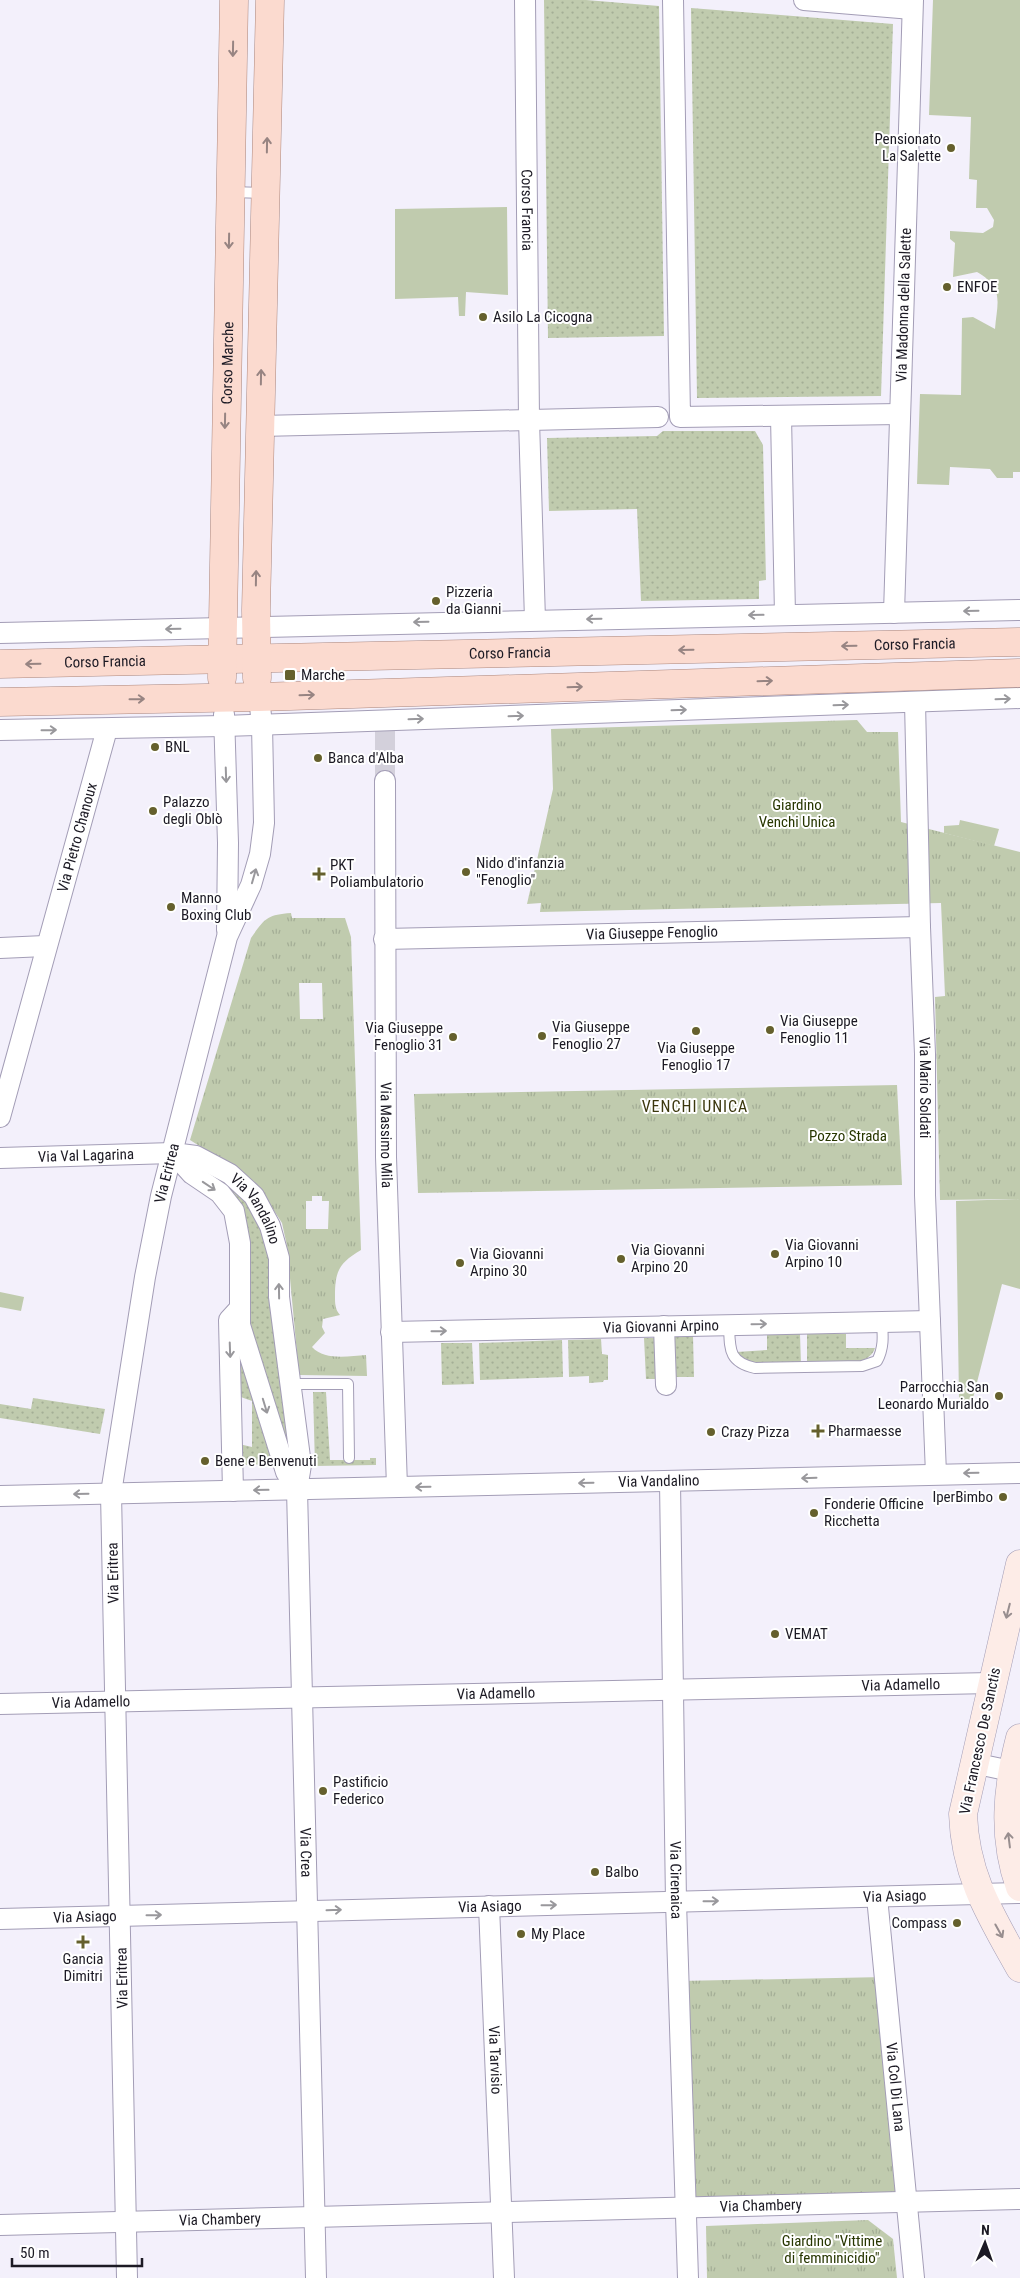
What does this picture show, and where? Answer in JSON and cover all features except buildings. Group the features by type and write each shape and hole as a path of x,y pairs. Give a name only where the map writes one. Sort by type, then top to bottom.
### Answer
{"main road":[{"name":"Corso Marche","path":"222,697 221,661 234,0"},
{"path":"259,697 256,627 270,0"},
{"name":"Corso Francia","path":"0,664 221,661 1020,642"},
{"path":"0,702 259,697 1020,673"},
{"name":"Via Francesco De Sanctis","path":"1020,1564 991,1683 963,1814 964,1833 979,1894 1020,1968"},
{"path":"1020,1738 1008,1828 1014,1870 1020,1887"}],"street":[{"name":"Corso Francia","path":"525,0 530,420 535,620"},
{"path":"673,0 680,417 900,414"},
{"path":"804,0 913,5"},
{"name":"Via Madonna della Salette","path":"894,612 913,5"},
{"path":"781,416 784,615"},
{"path":"260,426 658,417"},
{"path":"0,633 1020,610"},
{"path":"699,683 753,707"},
{"name":"Corso Marche","path":"222,697 224,726"},
{"path":"227,937 252,884 260,854 264,823 262,725 259,697"},
{"path":"0,730 385,723 753,707 1020,698"},
{"name":"Via Mario Soldati","path":"915,702 925,1054 925,1195 936,1474"},
{"path":"224,726 227,937"},
{"name":"Via Pietro Chanoux","path":"0,1117 45,946 107,729"},
{"name":"Via Massimo Mila","path":"384,781 384,939 391,1332 397,1487"},
{"name":"Via Giuseppe Fenoglio","path":"384,939 920,927"},
{"name":"Via Eritrea","path":"127,2222 111,1493 145,1277 161,1196 227,937"},
{"path":"0,948 45,946"},
{"name":"Via Val Lagarina","path":"0,1158 173,1153"},
{"name":"Via Vandalino","path":"173,1153 192,1174 220,1193 234,1211 240,1243 240,1325 286,1472 297,1489"},
{"name":"Via Vandalino","path":"173,1153 196,1156 230,1174 254,1196 270,1226 279,1258 279,1297 300,1465 297,1489"},
{"name":"Via Vandalino","path":"233,1491 229,1320 240,1308"},
{"name":"Via Giovanni Arpino","path":"391,1332 930,1321"},
{"path":"664,1326 666,1385"},
{"name":"Via Vandalino","path":"0,1496 670,1482 1020,1472"},
{"name":"Via Cirenaica","path":"670,1482 676,1902 688,2278"},
{"name":"Via Crea","path":"297,1489 304,1698 306,1911 314,2217"},
{"name":"Via Adamello","path":"0,1704 991,1683"},
{"path":"973,1763 1016,1772"},
{"name":"Via Asiago","path":"0,1919 1020,1893"},
{"name":"Via Col Di Lana","path":"877,1896 914,2278"},
{"name":"Via Tarvisio","path":"489,1906 502,2212"},
{"name":"Via Chambery","path":"0,2225 1020,2199"},
{"path":"502,2212 504,2278"},
{"path":"314,2217 316,2278"},
{"path":"127,2222 127,2278"}],"lane":[{"path":"230,192 266,193"},
{"path":"730,1325 732,1354 739,1363 745,1366 755,1368 862,1366 877,1361 880,1355 883,1348 882,1322"},
{"path":"291,1384 348,1384 349,1458"}],"green space":[{"path":"544,0 586,0 659,6 664,336 548,338"},
{"path":"933,0 1020,0 1020,472 1013,472 1013,478 997,478 990,469 950,467 949,485 917,484 920,394 961,395 962,318 973,317 995,329 998,304 996,290 986,278 977,272 953,277 955,243 950,239 950,231 983,233 993,227 994,220 987,208 976,208 977,180 969,179 971,117 929,115"},
{"path":"691,8 893,24 881,396 697,398"},
{"path":"507,207 508,295 466,292 465,316 459,316 458,297 395,299 395,209"},
{"path":"663,431 755,431 763,445 766,580 759,581 759,599 641,601 637,509 549,511 547,438 657,436"},
{"name":"Giardino Venchi Unica","path":"857,720 867,732 898,732 901,822 1020,852 1020,1199 940,1200 935,997 945,996 941,903 540,912 541,903 527,904 553,789 551,729"},
{"path":"960,820 999,829 994,846 944,833 944,826 959,825"},
{"path":"291,913 292,918 345,918 351,937 361,1250 348,1259 340,1268 335,1287 335,1304 340,1315 323,1319 322,1327 325,1333 312,1347 330,1356 366,1355 367,1376 299,1375 287,1246 282,1223 269,1203 242,1173 190,1140 251,938 267,919","holes":["299,983 322,983 323,1019 300,1019","312,1196 322,1196 322,1201 329,1201 328,1229 306,1229 306,1201 312,1201"]},
{"name":"Pozzo Strada","path":"897,1085 902,1185 418,1193 414,1094"},
{"path":"203,1166 243,1195 257,1215 272,1260 269,1302 296,1462 292,1463 250,1331 239,1202 226,1185 202,1170"},
{"path":"1020,1199 1020,1289 1002,1284 972,1402 959,1399 956,1201"},
{"path":"0,1292 24,1297 21,1311 0,1307"},
{"path":"800,1334 801,1365 749,1364 736,1352 767,1350 767,1335"},
{"path":"807,1334 846,1334 846,1348 875,1348 871,1355 856,1362 846,1364 807,1364"},
{"path":"693,1336 694,1377 672,1377 671,1337"},
{"path":"236,1337 278,1464 240,1465 239,1444 252,1447 252,1401 238,1396"},
{"path":"644,1338 659,1338 661,1379 646,1379"},
{"path":"601,1339 602,1354 608,1355 608,1380 589,1383 589,1376 569,1377 568,1340"},
{"path":"562,1340 563,1377 480,1380 479,1343"},
{"path":"441,1343 472,1343 474,1384 442,1385"},
{"path":"313,1392 326,1392 330,1460 370,1460 370,1458 376,1458 376,1465 315,1466"},
{"path":"33,1398 105,1409 100,1434 0,1418 0,1404 31,1409"},
{"path":"885,1977 906,2202 686,2207 679,1981"},
{"name":"Giardino \"Vittime di femminicidio\"","path":"868,2220 893,2239 897,2278 707,2278 706,2226"}],"tunnel":[{"path":"385,726 385,781"}],"place":[{"name":"Pensionato La Salette","path":"951,148"},
{"name":"ENFOE","path":"947,287"},
{"name":"Asilo La Cicogna","path":"483,317"},
{"name":"Pizzeria da Gianni","path":"436,601"},
{"name":"Marche","path":"290,675"},
{"name":"BNL","path":"155,747"},
{"name":"Banca d'Alba","path":"318,758"},
{"name":"Palazzo degli Oblò","path":"153,811"},
{"name":"Nido d'infanzia \"Fenoglio\"","path":"466,872"},
{"name":"PKT Poliambulatorio","path":"319,874"},
{"name":"Manno Boxing Club","path":"171,907"},
{"name":"Via Giuseppe Fenoglio 11","path":"770,1030"},
{"name":"Via Giuseppe Fenoglio 17","path":"696,1031"},
{"name":"Via Giuseppe Fenoglio 27","path":"542,1036"},
{"name":"Via Giuseppe Fenoglio 31","path":"453,1037"},
{"name":"Via Giovanni Arpino 10","path":"775,1254"},
{"name":"Via Giovanni Arpino 20","path":"621,1259"},
{"name":"Via Giovanni Arpino 30","path":"460,1263"},
{"name":"Parrocchia San Leonardo Murialdo","path":"999,1396"},
{"name":"Pharmaesse","path":"818,1431"},
{"name":"Crazy Pizza","path":"711,1432"},
{"name":"Bene e Benvenuti","path":"205,1461"},
{"name":"IperBimbo","path":"1003,1497"},
{"name":"Fonderie Officine Ricchetta","path":"814,1513"},
{"name":"VEMAT","path":"775,1634"},
{"name":"Pastificio Federico","path":"323,1791"},
{"name":"Balbo","path":"595,1872"},
{"name":"Compass","path":"957,1923"},
{"name":"My Place","path":"521,1934"},
{"name":"Gancia Dimitri","path":"83,1942"}],"district":[{"name":"VENCHI UNICA","path":"695,1106"}]}
